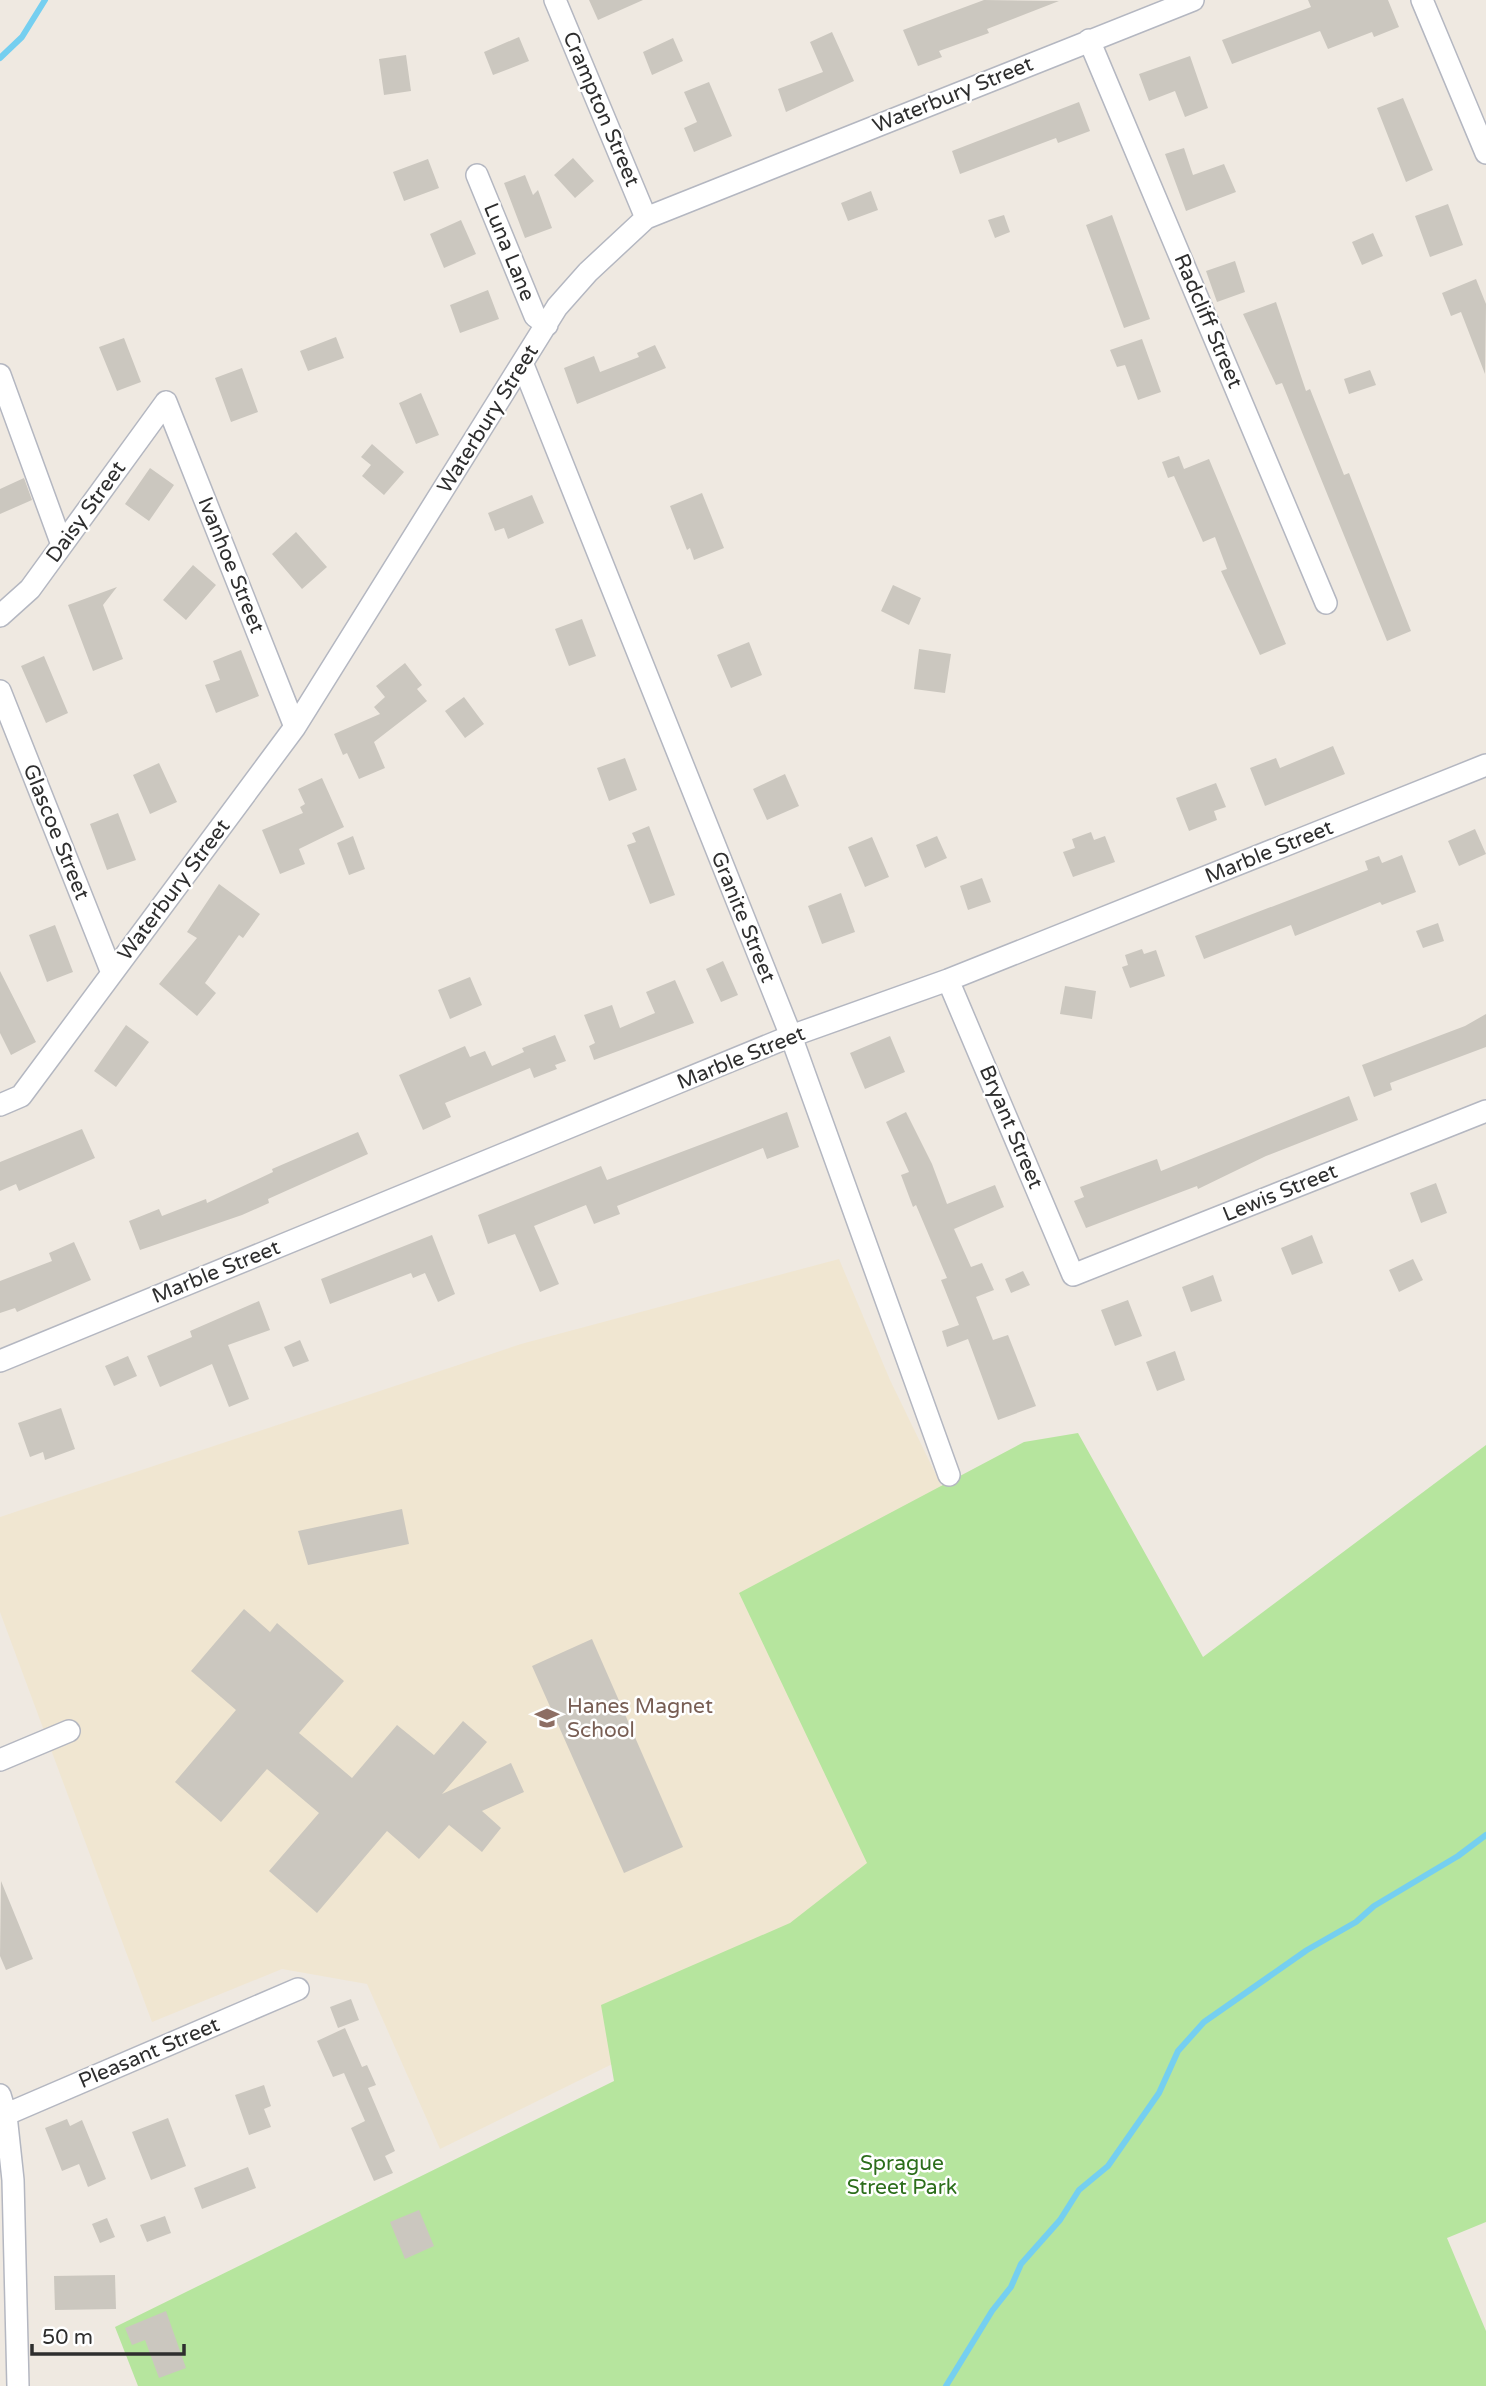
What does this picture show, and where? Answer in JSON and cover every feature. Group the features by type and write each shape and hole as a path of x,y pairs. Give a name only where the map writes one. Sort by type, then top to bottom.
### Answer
{"street":[{"name":"Crampton Street","path":"555,0 646,218"},
{"name":"Waterbury Street","path":"0,1105 21,1096 295,727 557,307 588,272 646,218 1193,0"},
{"path":"1422,0 1486,153"},
{"name":"Radcliff Street","path":"1089,40 1326,603"},
{"name":"Luna Lane","path":"477,175 535,316 547,325"},
{"name":"Granite Street","path":"523,365 791,1037 949,1475"},
{"path":"0,375 62,545"},
{"name":"Ivanhoe Street","path":"166,402 295,727"},
{"name":"Daisy Street","path":"0,616 30,589 166,402"},
{"name":"Glascoe Street","path":"0,691 112,973"},
{"name":"Marble Street","path":"0,1361 791,1037 948,980 1486,765"},
{"name":"Bryant Street","path":"948,980 1073,1275"},
{"name":"Lewis Street","path":"1073,1275 1486,1111"},
{"path":"0,1760 69,1731"},
{"name":"Pleasant Street","path":"2,2109 298,1989"},
{"path":"2,2109 13,2180 18,2386"}],"shaded area":[{"name":"Hanes Magnet School","path":"839,1259 890,1380 1106,1825 890,1927 440,2149 367,1984 282,1969 152,2022 0,1612 0,1517 521,1344"}],"green space":[{"name":"Sprague Street Park","path":"1078,1433 1203,1657 1486,1445 1486,2222 1447,2238 1486,2331 1486,2386 138,2386 115,2327 614,2081 601,2005 790,1923 867,1863 739,1593 1024,1442"}],"building":[{"path":"589,0 643,0 598,20"},
{"path":"984,0 1059,1 987,29 989,33 939,51 942,57 918,66 903,30"},
{"path":"1308,0 1388,0 1399,27 1374,37 1372,32 1328,49 1320,31 1232,64 1222,40 1311,7"},
{"path":"832,32 854,81 786,112 778,89 823,72 810,42"},
{"path":"519,37 529,61 493,75 484,52"},
{"path":"673,38 683,61 652,75 643,52"},
{"path":"406,55 411,91 384,95 379,59"},
{"path":"1190,56 1208,108 1185,117 1175,91 1149,101 1139,74"},
{"path":"709,82 732,136 694,152 684,128 697,122 684,92"},
{"path":"1403,98 1433,170 1406,182 1377,108"},
{"path":"1079,102 1090,131 1058,143 1056,138 960,174 952,151"},
{"path":"1184,148 1193,175 1224,164 1236,192 1186,211 1165,154"},
{"path":"573,158 594,181 575,198 554,175"},
{"path":"428,159 439,188 404,201 393,172"},
{"path":"525,175 533,195 538,190 552,228 525,238 504,183"},
{"path":"871,191 878,210 848,221 841,203"},
{"path":"1448,204 1463,245 1430,257 1415,216"},
{"path":"1004,215 1010,232 995,238 988,220"},
{"path":"1112,215 1150,319 1124,328 1086,225"},
{"path":"461,220 476,254 444,268 430,234"},
{"path":"1373,233 1383,256 1362,265 1352,242"},
{"path":"1235,261 1245,292 1217,302 1206,271"},
{"path":"1476,279 1486,304 1485,374 1461,312 1451,316 1442,293"},
{"path":"488,290 499,319 460,333 450,305"},
{"path":"1276,302 1306,391 1310,389 1344,475 1349,473 1411,631 1387,641 1282,383 1276,385 1243,314"},
{"path":"336,337 344,358 308,371 300,351"},
{"path":"124,338 141,382 117,391 99,347"},
{"path":"1142,339 1161,392 1138,400 1125,365 1117,367 1110,350"},
{"path":"655,345 666,368 577,404 564,368 594,356 600,372 639,357 637,353"},
{"path":"242,368 258,412 231,422 215,378"},
{"path":"1370,370 1376,385 1349,394 1344,379"},
{"path":"421,393 439,435 416,444 399,403"},
{"path":"372,444 404,472 384,495 362,476 371,465 361,457"},
{"path":"1179,456 1184,469 1209,459 1286,644 1260,655 1221,571 1227,569 1215,537 1203,542 1174,476 1168,478 1162,462"},
{"path":"150,468 174,485 149,521 125,504"},
{"path":"24,478 32,500 0,514 0,489"},
{"path":"702,493 724,548 694,560 690,548 687,550 670,506"},
{"path":"532,495 544,523 508,539 504,528 495,531 488,513"},
{"path":"296,532 327,567 302,589 272,554"},
{"path":"193,565 216,585 186,620 163,600"},
{"path":"893,585 921,598 909,625 881,611"},
{"path":"117,587 103,605 123,659 93,671 68,605"},
{"path":"582,619 596,656 569,666 555,629"},
{"path":"749,642 762,675 731,688 717,655"},
{"path":"919,649 951,654 945,693 914,689"},
{"path":"241,650 259,696 216,713 205,685 220,680 213,661"},
{"path":"44,656 68,713 46,723 21,666"},
{"path":"405,663 422,685 417,689 427,701 374,742 385,768 359,779 347,753 343,755 334,734 380,714 374,707 385,697 376,686"},
{"path":"464,697 484,724 465,738 445,711"},
{"path":"1333,746 1345,774 1265,806 1250,768 1276,758 1280,768"},
{"path":"625,758 637,790 609,801 597,768"},
{"path":"159,763 177,802 150,814 133,775"},
{"path":"785,774 799,806 767,820 753,789"},
{"path":"322,778 344,827 299,849 305,864 280,874 262,830 303,813 300,807 305,804 298,789"},
{"path":"1216,783 1226,807 1214,811 1217,820 1189,831 1176,798"},
{"path":"118,813 136,860 107,870 90,824"},
{"path":"649,826 675,895 650,904 627,845 636,842 632,833"},
{"path":"1475,829 1486,854 1459,866 1448,841"},
{"path":"1091,832 1094,840 1105,836 1115,862 1073,877 1063,852 1075,848 1072,839"},
{"path":"353,836 365,869 349,875 337,843"},
{"path":"937,836 947,858 925,868 916,845"},
{"path":"872,837 889,877 865,887 848,847"},
{"path":"1402,855 1416,892 1382,905 1380,902 1295,936 1291,925 1204,959 1195,936 1368,870 1365,861 1379,856 1382,863"},
{"path":"982,878 991,902 968,910 960,886"},
{"path":"219,884 260,914 243,938 239,935 205,983 216,993 197,1016 159,984 197,938 187,932"},
{"path":"841,893 855,932 822,944 808,906"},
{"path":"1438,923 1444,941 1423,948 1416,931"},
{"path":"55,925 73,972 47,982 29,935"},
{"path":"1142,949 1144,954 1156,950 1165,976 1130,988 1122,967 1128,965 1125,955"},
{"path":"723,961 738,995 721,1002 706,969"},
{"path":"0,971 36,1042 11,1055 0,1033"},
{"path":"470,977 482,1005 450,1019 438,990"},
{"path":"675,980 694,1023 594,1060 589,1046 595,1043 584,1015 612,1005 620,1028 655,1013 646,992"},
{"path":"1065,986 1096,991 1092,1019 1060,1014"},
{"path":"1486,1014 1486,1047 1390,1083 1392,1090 1374,1097 1362,1065 1465,1026"},
{"path":"126,1025 149,1042 116,1087 94,1071"},
{"path":"555,1035 566,1061 555,1065 557,1069 534,1078 530,1068 445,1103 451,1117 423,1130 399,1075 465,1046 470,1057 485,1051 492,1066 524,1052 522,1048"},
{"path":"890,1036 905,1072 865,1089 850,1053"},
{"path":"1349,1096 1358,1120 1266,1156 1198,1189 1197,1186 1086,1228 1074,1201 1084,1197 1080,1187 1157,1159 1161,1171"},
{"path":"787,1112 799,1147 767,1159 763,1148 617,1206 620,1214 594,1224 586,1205 534,1226 559,1284 540,1292 515,1234 488,1244 478,1215 601,1166 607,1180"},
{"path":"906,1112 932,1164 947,1204 995,1185 1004,1207 954,1229 971,1267 982,1263 994,1290 976,1297 993,1340 1008,1335 1036,1406 998,1420 968,1339 947,1347 942,1331 959,1325 941,1280 947,1278 916,1205 913,1207 901,1175 909,1172 886,1122"},
{"path":"82,1129 95,1158 19,1191 16,1184 0,1191 0,1162"},
{"path":"358,1132 368,1154 268,1199 269,1203 242,1215 140,1250 129,1221 159,1209 162,1216 206,1199 207,1203 273,1172 272,1169"},
{"path":"1436,1183 1447,1213 1421,1223 1410,1193"},
{"path":"432,1235 455,1294 438,1302 425,1273 413,1278 411,1273 330,1304 321,1279"},
{"path":"1312,1235 1323,1263 1292,1275 1281,1248"},
{"path":"74,1242 91,1280 17,1312 15,1308 0,1313 0,1281 52,1261 49,1253"},
{"path":"1413,1259 1423,1280 1399,1292 1389,1270"},
{"path":"1023,1271 1030,1285 1011,1293 1005,1279"},
{"path":"1213,1275 1222,1301 1191,1312 1182,1287"},
{"path":"1128,1300 1142,1336 1115,1346 1101,1310"},
{"path":"259,1301 270,1330 228,1345 249,1399 229,1407 212,1364 160,1387 147,1356 192,1337 190,1331"},
{"path":"300,1340 309,1361 293,1367 284,1347"},
{"path":"1175,1351 1185,1380 1157,1391 1146,1362"},
{"path":"128,1356 137,1376 114,1386 105,1366"},
{"path":"61,1408 75,1449 45,1460 43,1452 30,1457 18,1423"},
{"path":"402,1509 409,1544 308,1565 298,1531"},
{"path":"244,1609 270,1632 277,1623 344,1681 299,1733 352,1778 397,1725 434,1755 463,1721 487,1742 442,1794 511,1763 524,1792 482,1811 501,1828 482,1852 449,1825 419,1859 387,1831 317,1913 269,1871 319,1813 267,1769 221,1822 175,1782 236,1710 191,1671"},
{"path":"592,1639 683,1847 624,1873 532,1666"},
{"path":"1,1881 33,1959 6,1970 0,1956"},
{"path":"351,1999 359,2020 338,2028 330,2007"},
{"path":"345,2028 362,2067 367,2065 376,2085 368,2088 395,2151 385,2156 393,2173 374,2181 351,2128 365,2121 344,2073 333,2077 317,2041"},
{"path":"264,2085 271,2106 264,2109 271,2127 249,2135 235,2095"},
{"path":"168,2118 186,2166 151,2180 132,2132"},
{"path":"67,2119 70,2126 82,2120 106,2179 88,2187 79,2164 62,2171 45,2128"},
{"path":"248,2167 256,2188 202,2209 194,2188"},
{"path":"419,2210 434,2246 405,2259 390,2222"},
{"path":"165,2216 171,2233 147,2242 140,2225"},
{"path":"107,2218 115,2237 100,2243 92,2224"},
{"path":"115,2275 116,2309 55,2310 54,2276"},
{"path":"166,2311 186,2368 159,2378 145,2340 132,2345 125,2328"}],"waterway":[{"path":"0,58 22,37 45,0"},
{"path":"946,2386 992,2311 1011,2287 1021,2264 1060,2220 1079,2190 1108,2166 1159,2093 1178,2051 1204,2022 1307,1950 1356,1922 1374,1906 1458,1856 1486,1835"}],"place":[{"name":"Hanes Magnet School","path":"547,1718"}]}
